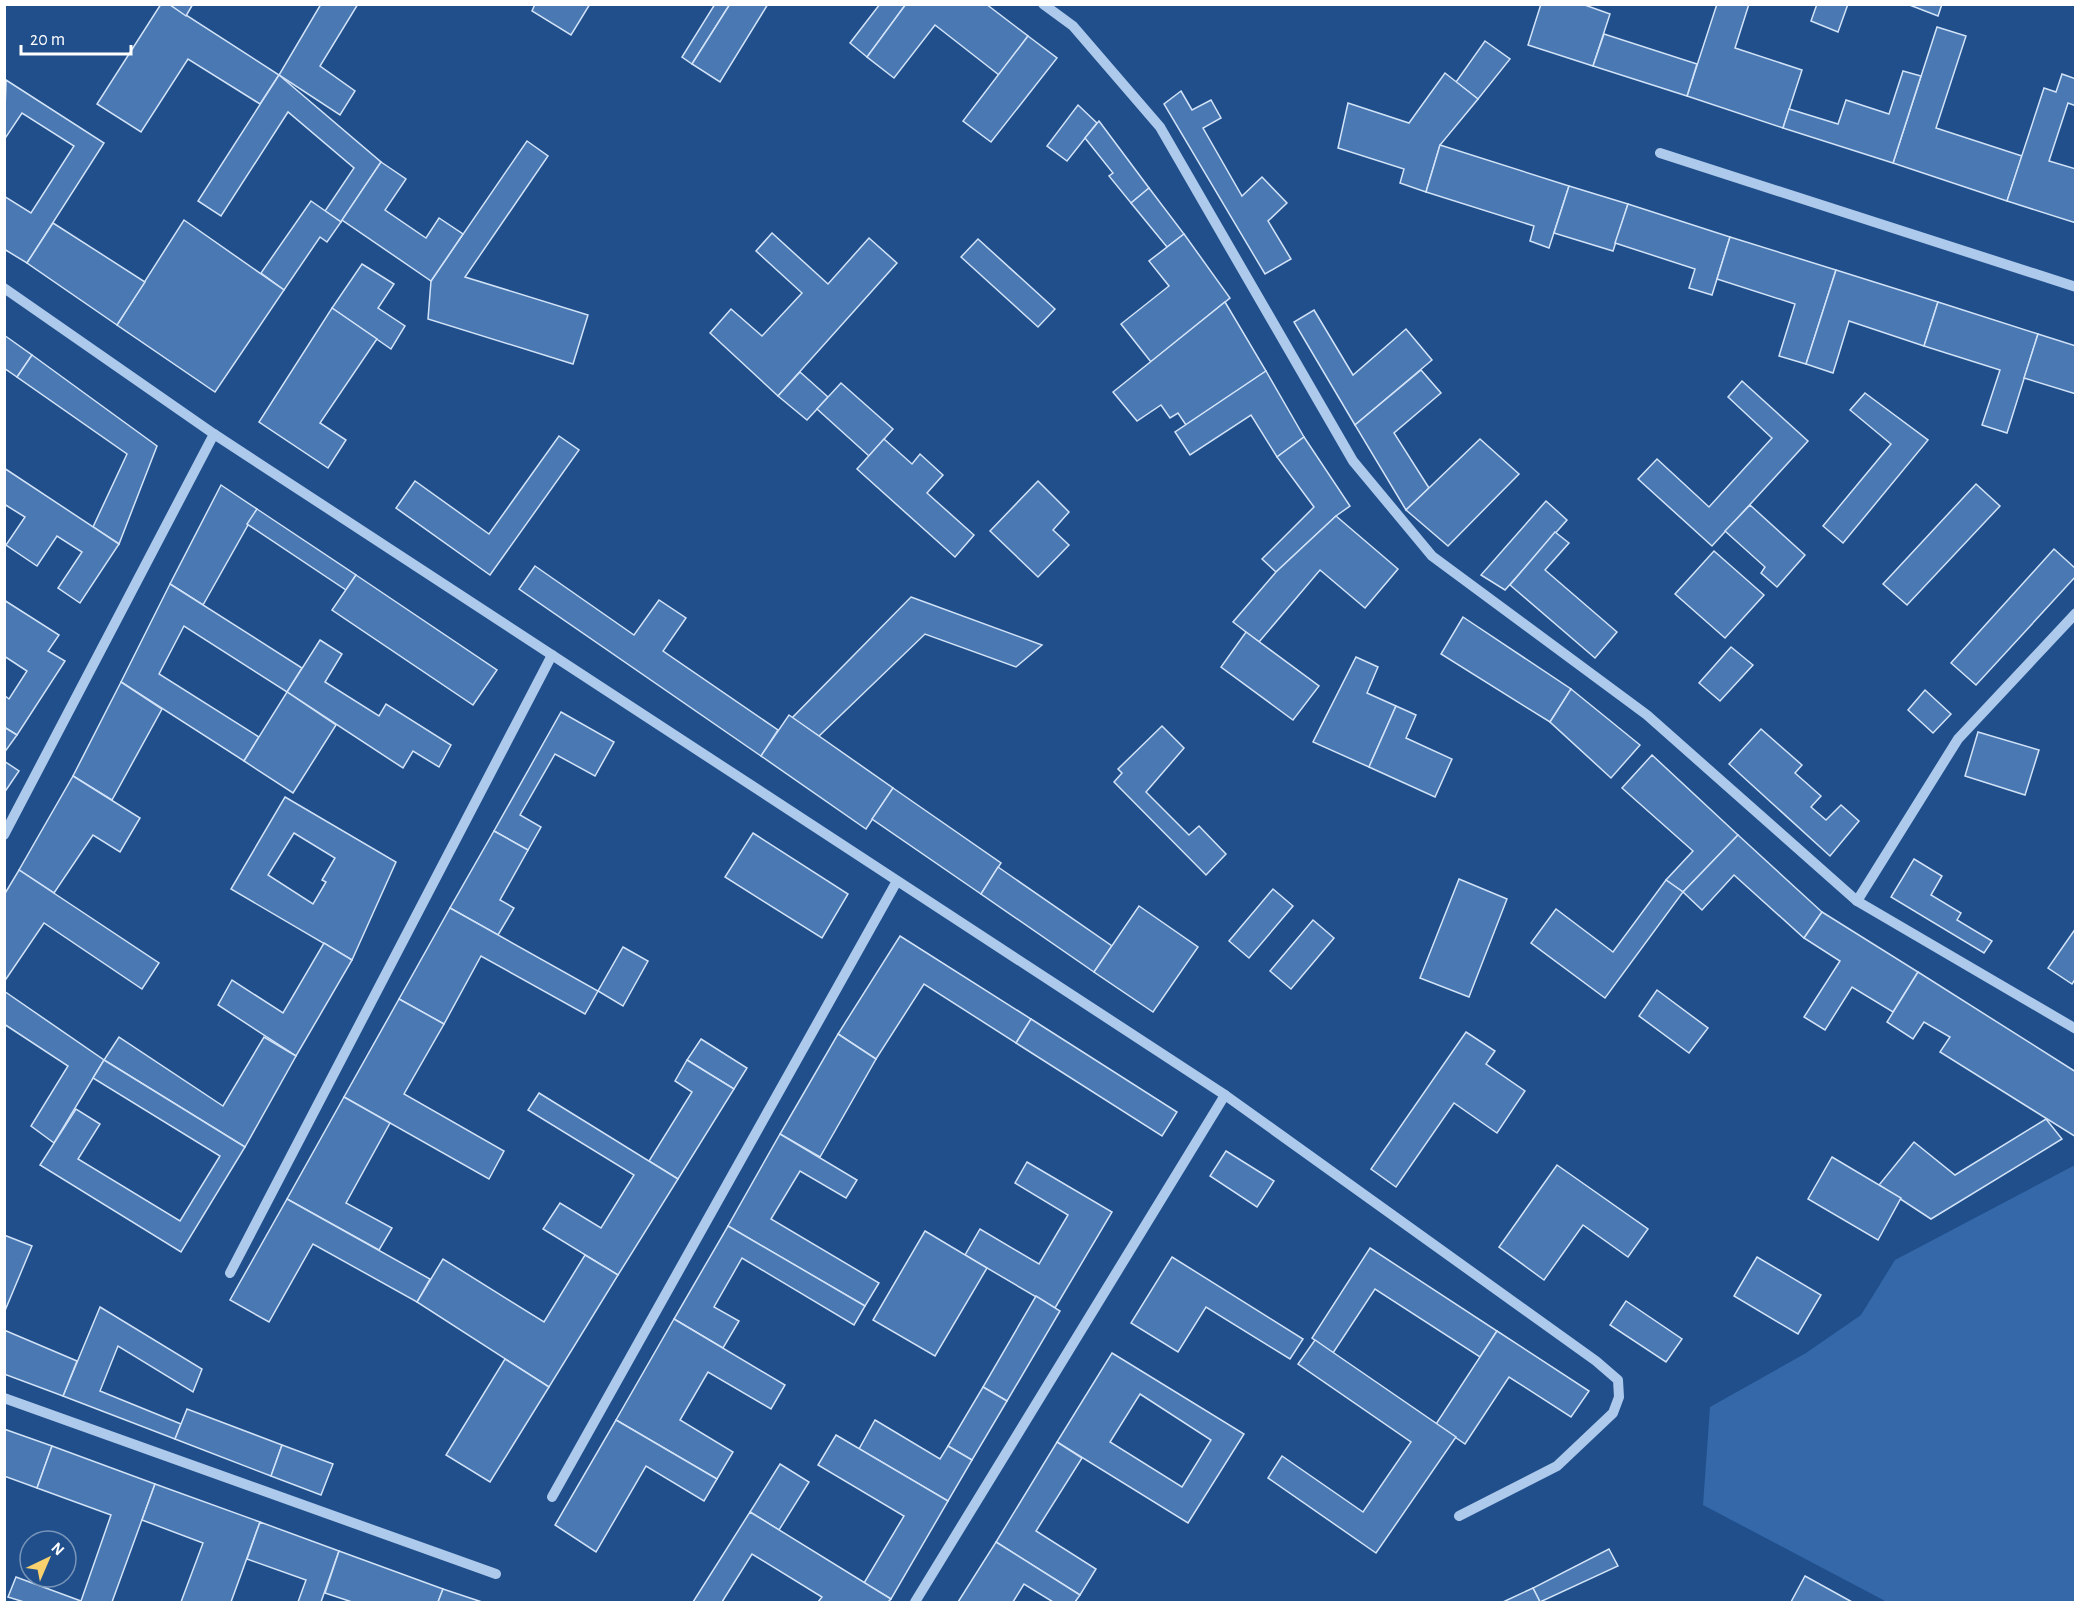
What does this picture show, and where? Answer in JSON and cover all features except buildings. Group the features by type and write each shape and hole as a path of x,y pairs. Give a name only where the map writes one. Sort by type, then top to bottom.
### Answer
{"street":[{"path":"1043,4 1073,26 1160,127 1353,461 1432,556 1647,715 1857,902 2076,1029"},
{"path":"1660,153 2076,287"},
{"path":"4,288 214,434 1225,1095 1596,1361 1618,1380 1619,1397 1613,1413 1557,1466 1459,1516"},
{"path":"4,835 214,434"},
{"path":"1857,902 1958,739 2076,613"},
{"path":"230,1273 552,655"},
{"path":"552,1497 897,881"},
{"path":"915,1602 1225,1095"},
{"path":"4,1398 496,1575"}],"shaded area":[{"path":"2075,1165 2075,1602 1887,1602 1703,1505 1710,1407 1806,1353 1861,1315 1895,1260"}]}
